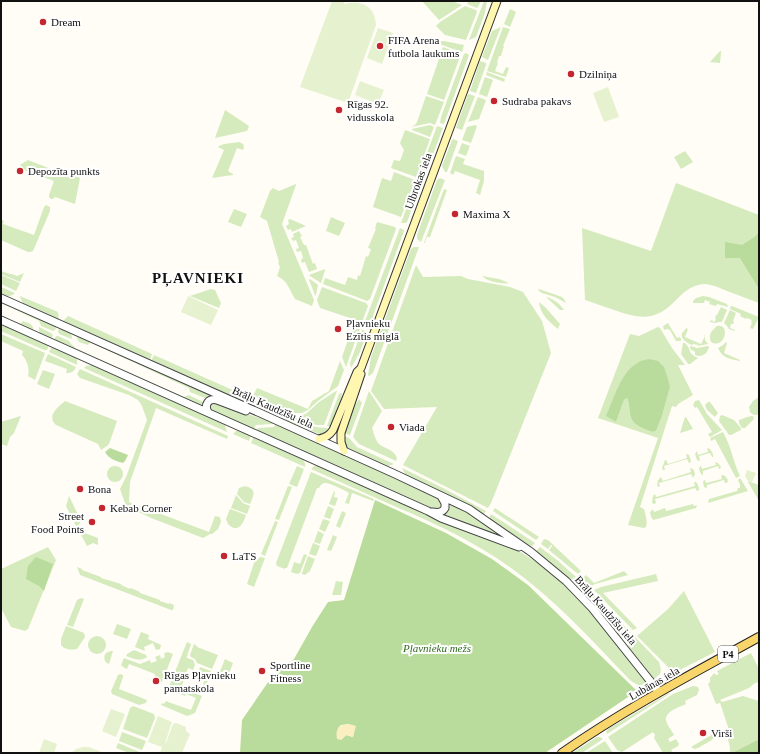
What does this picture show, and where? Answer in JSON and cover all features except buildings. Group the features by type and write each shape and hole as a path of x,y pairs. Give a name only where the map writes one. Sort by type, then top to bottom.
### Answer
{"main road":[{"name":"Ulbrokas iela","path":"344,451 341,442 341,433 361,374 361,368 496,1"},
{"name":"Ulbrokas iela","path":"319,439 327,437 331,434 357,372 361,368"},
{"name":"Lubānas iela","path":"562,753 659,692 759,637"}],"street":[{"name":"Brāļu Kaudzīšu iela","path":"1,298 319,439 469,509 528,551 566,581 587,602 659,692"},
{"name":"Brāļu Kaudzīšu iela","path":"1,320 441,518 528,551"},
{"path":"208,412 206,407 208,402 214,399 248,412 260,413"},
{"path":"428,511 437,513 441,512 445,508 445,503 441,496"}],"green space":[{"path":"332,1 344,1 344,4 361,4 370,9 375,18 376,25 348,103 300,87"},
{"path":"422,1 452,1 462,5 439,20"},
{"path":"469,1 481,1 477,8 467,4"},
{"path":"484,1 487,1 485,13 476,37 469,40"},
{"path":"465,6 476,10 477,12 466,40 445,35 436,26 440,22"},
{"path":"510,9 516,12 510,27 504,24"},
{"path":"501,27 488,60 482,57 492,31"},
{"path":"503,27 510,29 503,46 501,56 499,56 495,71 503,74 506,67 509,68 506,77 487,71"},
{"name":"FIFA Arena futbola laukums","path":"378,28 393,33 382,64 367,58"},
{"path":"441,41 464,45 462,52 439,44"},
{"path":"443,47 461,54 444,100 427,94"},
{"path":"720,51 720,63 710,62"},
{"path":"466,53 469,55 444,124 440,123 464,54"},
{"path":"480,61 486,63 486,65 476,93 470,91"},
{"path":"487,72 505,79 504,82 486,75"},
{"path":"485,77 493,80 487,97 479,94"},
{"path":"360,81 384,90 378,104 355,95"},
{"path":"608,87 619,117 604,122 593,93"},
{"path":"468,94 475,96 462,130 456,128"},
{"path":"426,96 444,102 435,125 430,123 411,127 417,122"},
{"path":"478,97 486,100 479,119 468,122"},
{"path":"225,110 249,126 247,131 215,138"},
{"path":"430,125 434,127 430,137 412,130 412,129"},
{"path":"437,126 443,128 407,222 401,223"},
{"path":"477,126 471,143 462,140 467,127"},
{"path":"405,130 430,139 416,177 391,168 394,160 400,161 404,150 400,143"},
{"path":"453,139 458,141 447,172 445,172 442,166"},
{"path":"239,142 243,144 244,147 243,150 237,148 228,171 233,175 212,178 224,150 218,147 224,144"},
{"path":"462,143 470,146 466,156 458,153"},
{"path":"685,151 693,162 681,169 674,157"},
{"path":"456,156 465,159 463,164 484,171 484,181 480,195 476,193 480,180 455,171 453,175 450,173"},
{"path":"28,160 56,171 62,171 80,178 75,204 55,197 51,199 49,195 54,181 22,169 20,165"},
{"path":"394,172 415,180 401,217 373,207 382,178 391,181"},
{"path":"440,178 445,180 421,242 417,239 417,235 437,180"},
{"path":"676,183 759,215 759,303 716,286 704,284 687,290 666,309 659,313 645,317 622,313 585,300 582,228 651,251"},
{"path":"296,184 282,224 314,300 312,306 295,299 286,283 277,276 280,267 279,262 267,221 260,217 270,191 273,188 279,191"},
{"path":"444,189 447,190 430,237 427,237 424,243"},
{"path":"46,205 50,207 50,211 33,251 28,252 1,240 1,220 4,221 3,224 34,235"},
{"path":"234,209 247,214 241,227 228,222"},
{"path":"331,217 345,223 339,236 326,231"},
{"path":"290,219 306,226 292,232 291,229 288,230 286,226 289,224 288,220"},
{"path":"377,222 395,227 396,229 370,299 367,301 323,284 325,278 345,285 348,277 357,280 358,275 360,276 366,256 368,257 371,249 368,248 376,229"},
{"path":"400,228 404,231 370,324 364,324"},
{"path":"299,231 302,236 300,237 304,245 306,245 313,264 315,263 317,269 309,272 305,262 302,263 301,260 303,258 301,251 297,252 296,249 299,248 296,240 293,241 291,238 294,237 293,234"},
{"path":"759,232 759,289 740,258 725,258 725,242 742,245 756,236"},
{"path":"414,247 419,247 373,373 369,376 371,357 411,249"},
{"path":"416,265 423,277 461,276 468,279 510,287 523,292 542,321 551,353 488,508 403,465 437,407 384,409 371,391"},
{"path":"325,269 321,283 309,275"},
{"path":"1,271 17,276 24,273 20,282 1,274"},
{"path":"1,275 20,283 16,291 1,284"},
{"path":"482,276 499,279 509,283 495,282"},
{"path":"310,279 318,285 316,295 309,280"},
{"path":"1,287 15,293 10,296 3,295 1,294"},
{"path":"322,287 366,303 368,306 362,322 320,308 317,300"},
{"path":"211,289 215,290 221,303 219,308 190,296"},
{"path":"539,289 562,297 566,303 555,297 542,293 538,290"},
{"path":"20,296 58,312 59,320 25,305"},
{"path":"188,296 218,310 211,325 181,312"},
{"path":"703,296 727,304 728,307 717,304 716,306 709,304 710,302 705,300 704,303 693,303 696,298"},
{"path":"546,297 556,302 564,310 560,310"},
{"path":"1,301 57,326 53,331 41,326 39,321 1,303"},
{"path":"539,302 560,324 558,329 548,321 543,314"},
{"path":"731,306 759,317 753,329 750,328 752,320 740,316 741,314 730,309"},
{"path":"721,307 727,310 722,322 715,323 710,322 711,320 715,322 716,315"},
{"path":"730,310 736,313 734,322 731,324 730,328 735,331 729,329 724,323"},
{"path":"1,315 20,324 23,321 29,323 33,326 33,330 32,331 1,317"},
{"path":"68,316 152,354 150,360 62,322"},
{"path":"668,323 677,338 680,337 681,341 676,341 670,330 664,330 663,326"},
{"path":"5,325 49,345 47,350 1,331 1,327"},
{"path":"717,326 724,328 725,332 723,340 716,343 711,342 710,335"},
{"path":"39,327 53,335 51,339 40,334"},
{"path":"60,327 70,332 72,339 59,334 58,331"},
{"path":"354,327 360,328 346,367 342,357 351,331"},
{"path":"658,327 660,328 672,348 685,365 678,365 693,395 678,404 676,407 672,406 640,507 644,509 646,518 647,525 644,528 628,525 658,438 598,418 630,334 639,336","holes":["625,375 670,387 656,431 652,432 632,421 627,398 624,400 616,422 607,416 615,394"]},
{"path":"686,328 688,329 685,337 701,344 705,336 705,340 708,344 698,346 687,342 682,337 682,333"},
{"path":"362,330 366,331 367,333 360,352 351,368 350,363"},
{"path":"1,334 45,353 35,380 28,376 28,365 22,355 23,351 1,341"},
{"path":"56,336 69,341 75,348 184,397 189,395 203,402 202,407 54,340"},
{"path":"78,336 213,396 205,398 190,392 189,388 90,342 88,345 79,342 77,338"},
{"path":"726,342 724,353 740,361 727,358 722,354 718,348"},
{"path":"683,343 687,345 692,355 698,358 690,364 688,364 681,354"},
{"path":"52,346 75,357 77,359 77,365 49,352"},
{"path":"691,346 697,348 709,347 706,353 700,356 695,355 695,352 691,350"},
{"path":"48,354 76,367 75,369 72,372 66,373 67,369 45,361"},
{"path":"154,355 246,396 241,399 235,399 151,361"},
{"path":"649,359 658,361 664,367 670,387 656,431 652,432 640,427 632,421 627,398 624,400 616,422 606,416 627,372 639,362"},
{"path":"340,361 344,370 338,386 308,410 302,413 292,413 253,396 257,388 308,409 312,401 329,391"},
{"path":"92,365 222,422 225,425 227,432 84,368"},
{"path":"80,369 228,436 227,439 156,408 130,482 129,502 209,532 215,516 220,517 221,522 218,529 212,534 203,538 151,518 126,506 120,489 126,477 147,420 138,400 129,395 80,378 77,374"},
{"path":"43,370 55,374 49,389 37,384"},
{"path":"336,391 324,425 316,425 299,417 307,413 319,402"},
{"path":"369,391 382,411 372,428 379,444 396,455 396,461 359,444 353,437"},
{"path":"342,393 340,407 331,427 327,426 339,394"},
{"path":"759,397 759,414 754,415 750,412 749,407 753,401"},
{"path":"252,399 275,409 276,416 258,408 253,403"},
{"path":"359,399 362,403 350,435 344,433 351,412"},
{"path":"699,400 707,414 722,430 710,437 708,434 712,432 697,407 695,408 693,405 695,401"},
{"path":"65,401 117,421 107,446 101,450 98,444 56,425 53,422 52,418 54,412"},
{"path":"213,401 273,423 256,425 254,429 211,411 210,405"},
{"path":"710,402 718,413 715,417 707,410 705,405"},
{"path":"283,414 287,414 316,427 327,428 330,430 325,434 319,434 278,417"},
{"path":"722,415 734,420 741,430 729,435 719,421 720,416"},
{"path":"21,416 7,446 1,444 1,422"},
{"path":"752,416 754,417 753,420 745,428 742,428 739,420"},
{"path":"685,417 693,429 680,433"},
{"path":"275,424 360,461 440,499 442,505 441,508 434,510 257,431 258,428 274,427"},
{"path":"236,431 241,431 251,435 249,441 233,434"},
{"path":"723,432 740,476 736,478 715,439 711,441 710,438"},
{"path":"254,436 302,458 305,463 305,467 251,443"},
{"path":"343,436 349,438 357,447 394,464 386,466 347,448 344,445"},
{"path":"110,448 128,455 123,463 113,459 105,452"},
{"path":"707,448 710,449 713,457 710,453 699,456 700,461 697,460 695,454 697,451 698,455 708,452"},
{"path":"686,454 689,455 691,461 690,463 687,459 664,466 665,470 663,470 662,468 665,460 668,464 687,458"},
{"path":"715,462 721,467 720,469 718,466 703,471 703,475 701,474 699,469 700,466 702,469 716,465"},
{"path":"115,466 122,471 123,474 118,481 115,482 108,477 107,474 112,467"},
{"path":"297,466 304,469 297,487 289,484"},
{"path":"314,466 320,466 509,546 524,554 562,583 577,598 606,631 647,683 638,685 630,680 555,604 513,569 497,558 447,530 311,469"},
{"path":"402,468 486,511 482,515 470,507 408,476"},
{"path":"690,468 693,469 695,474 693,478 691,474 659,483 660,487 657,486 658,480 661,477 663,481 691,472"},
{"path":"747,470 756,473 752,482 747,480 745,476"},
{"path":"311,472 374,499 373,501 352,493 349,504 345,503 349,493 336,486 324,483 321,484 319,488 317,488 287,568 285,569 277,566 276,563"},
{"path":"722,475 728,480 727,483 725,483 724,480 707,485 707,488 704,487 704,480 706,483 722,479"},
{"path":"740,478 748,491 708,503 709,499 737,491 738,488 740,488 738,480"},
{"path":"694,482 696,482 699,490 697,491 695,488 655,499 656,503 652,503 653,496 655,494 656,497 695,486"},
{"path":"748,482 759,485 759,501"},
{"path":"245,486 249,487 254,493 250,504 244,502 237,494 239,488"},
{"path":"288,486 292,487 279,520 275,519"},
{"path":"334,491 334,497 338,498 335,506 329,504"},
{"path":"236,495 243,503 250,506 247,514 231,508"},
{"path":"69,496 81,521 77,528 66,506"},
{"name":"Pļavnieku mežs","path":"375,500 446,533 492,559 528,585 637,691 545,753 240,753 242,720 273,675 294,659 328,602 344,600","holes":["349,724 354,732 353,737 346,735 341,740 338,728 341,725"]},
{"path":"450,504 481,520 515,543 443,516 448,511"},
{"path":"693,504 694,506 697,505 696,508 653,520 651,517 650,512 653,509 654,512 665,508 666,511"},
{"path":"328,506 334,509 330,519 324,517"},
{"path":"495,508 539,537 536,540 493,511"},
{"path":"230,509 246,515 240,527 235,528 228,524 226,519"},
{"path":"342,511 346,513 340,528 336,526"},
{"path":"491,514 535,543 532,546 528,546 490,520"},
{"path":"323,519 330,521 325,532 319,529"},
{"path":"275,521 278,522 265,556 261,554"},
{"path":"318,531 324,534 320,544 314,542"},
{"path":"82,532 98,538 98,545 93,543 87,546 80,533"},
{"path":"333,535 337,537 331,551 327,550"},
{"path":"544,539 548,540 581,571 578,574 549,550 552,545 548,549 541,544"},
{"path":"313,543 320,546 316,556 309,554"},
{"path":"48,547 56,560 28,629 25,631 11,627 1,608 1,569"},
{"path":"540,547 576,577 569,580 537,552"},
{"path":"304,554 307,555 300,573 297,574 291,572 294,562 300,564"},
{"path":"308,556 315,559 310,571 305,575 302,573"},
{"path":"36,557 53,564 44,591 39,586 26,579 28,566"},
{"path":"260,557 265,558 254,587 247,584 254,563"},
{"path":"77,567 101,578 121,584 160,601 174,605 173,610 80,575"},
{"path":"624,571 628,575 595,584 590,587 582,579 586,575 594,583"},
{"path":"656,574 658,581 603,593 637,628 633,630 594,590 601,587"},
{"path":"336,581 343,582 341,595 332,595"},
{"path":"580,581 587,589 583,592 576,587"},
{"path":"684,591 715,652 674,673 637,636 668,609"},
{"path":"591,592 631,633 624,638 621,638 587,598"},
{"path":"81,598 84,599 73,627 67,625 77,600"},
{"path":"117,624 131,629 127,639 113,634"},
{"path":"66,626 84,633 85,637 77,649 73,650 64,648 61,645 61,639"},
{"path":"141,632 149,635 148,639 161,645 160,649 156,650 153,643 144,647 145,651 135,647"},
{"path":"97,636 103,639 106,645 103,651 97,654 91,651 88,645 91,639"},
{"path":"635,637 659,662 661,670 660,674 654,679 628,646 629,642"},
{"path":"187,642 191,644 187,658 193,660 195,665 193,670 188,668 181,688 202,696 195,713 187,716 161,705 166,701 191,710 196,698 186,694 185,696 168,689"},
{"path":"194,644 197,647 218,655 212,669 197,663 195,659 191,657 190,655"},
{"path":"134,650 146,655 147,657 139,660 126,656"},
{"path":"113,651 109,664 105,661 104,656 106,653"},
{"path":"168,652 173,654 162,682 154,679 155,674 129,664 127,669 121,665 124,658 140,664 150,660 151,663 157,661 155,657 160,655 161,659 165,657 164,653"},
{"path":"751,653 759,669 759,682 755,683 749,688 720,700 722,702 743,696 759,701 759,739 730,753 728,739 730,738 727,730 729,730 720,703 716,704 708,684 714,673 716,675 719,674 717,671"},
{"path":"225,659 233,663 227,679 218,676"},
{"path":"200,667 211,671 206,686 203,685 204,681 201,680 203,676 199,675 201,671 199,670"},
{"path":"118,675 123,675 123,677 119,689 147,700 146,703 139,705 112,694 111,691"},
{"path":"693,686 698,687 699,690 697,695 685,701 686,704 673,710 666,717 668,726 674,735 668,739 670,742 676,739 679,744 671,750 673,753 663,753 654,738 655,735 653,732 622,752 617,750 608,737 673,694"},
{"path":"669,693 607,734 606,732 608,729"},
{"path":"133,706 154,714 155,718 147,738 123,729 130,708"},
{"path":"111,709 125,714 116,737 102,731"},
{"path":"158,716 172,722 165,743 173,724 176,723 186,727 186,731 190,734 182,753 160,753 162,747 148,742"},
{"path":"122,732 146,741 142,750 119,741"},
{"path":"713,734 715,736 712,740 698,748 694,749 691,747"},
{"path":"597,737 603,739 582,753 572,753"},
{"path":"44,739 57,744 54,753 39,753"},
{"path":"759,739 759,753 732,753"},
{"path":"605,741 613,753 586,753"},
{"path":"118,743 142,753 129,753 116,748"},
{"path":"89,747 104,753 71,753 76,749"}],"sand":[{"path":"349,724 356,726 353,737 346,735 341,740 337,739 338,728"}],"place":[{"name":"Dream","path":"43,22"},
{"name":"FIFA Arena futbola laukums","path":"380,46"},
{"name":"Dzilniņa","path":"571,74"},
{"name":"Sudraba pakavs","path":"494,101"},
{"name":"Rīgas 92. vidusskola","path":"339,110"},
{"name":"Depozīta punkts","path":"20,171"},
{"name":"Maxima X","path":"455,214"},
{"name":"Pļavnieku Ezītis miglā","path":"338,329"},
{"name":"Viada","path":"391,427"},
{"name":"Bona","path":"80,489"},
{"name":"Kebab Corner","path":"102,508"},
{"name":"Street Food Points","path":"92,522"},
{"name":"LaTS","path":"224,556"},
{"name":"Sportline Fitness","path":"262,671"},
{"name":"Rīgas Pļavnieku pamatskola","path":"156,681"},
{"name":"Virši","path":"703,733"}],"district":[{"name":"PĻAVNIEKI","path":"198,278"}]}
